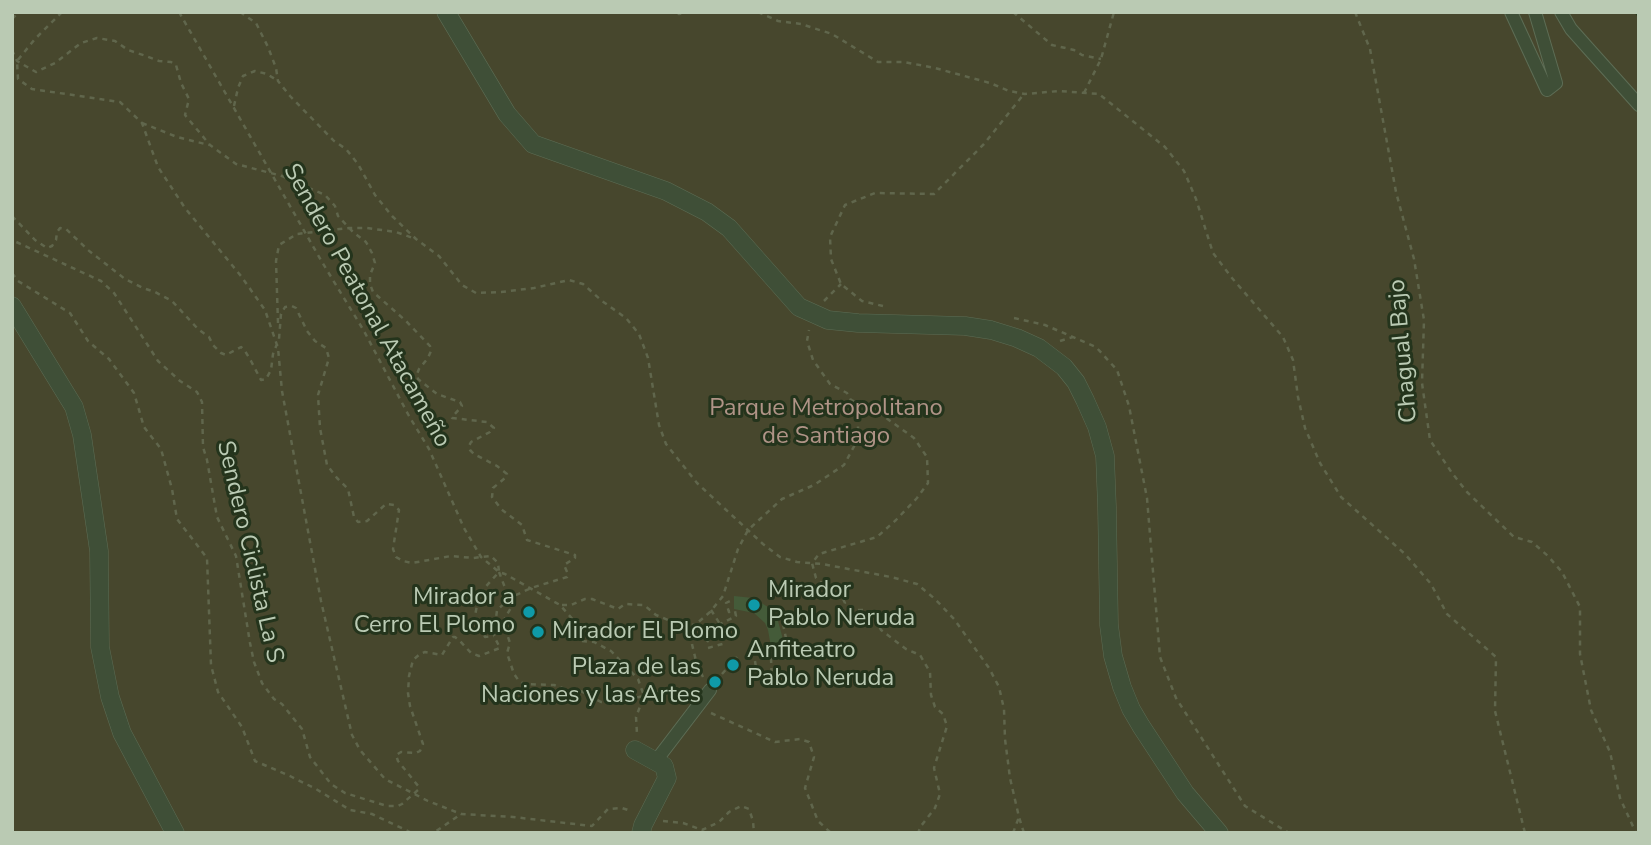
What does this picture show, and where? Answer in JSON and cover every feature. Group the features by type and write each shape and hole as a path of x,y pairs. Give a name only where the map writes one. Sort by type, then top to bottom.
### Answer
{"street":[{"path":"446,12 507,114 533,144 666,191 707,212 729,228 799,307 828,320 954,325 990,330 1038,348 1064,367 1086,400 1105,456 1109,625 1113,656 1122,687 1131,709 1185,793 1219,833"},
{"path":"1511,12 1547,89 1556,83 1535,12"},
{"path":"1561,12 1571,29 1639,105"},
{"path":"12,306 74,407 82,435 99,551 100,647 110,697 122,733 175,833"},
{"path":"655,762 710,690"},
{"path":"635,750 664,766 667,778 644,825"}],"path":[{"path":"12,19 19,12"},
{"path":"17,61 62,12"},
{"name":"Sendero Peatonal Atacameño","path":"179,12 364,331 429,449 464,528 481,557 499,572 543,594"},
{"path":"240,12 256,23 268,47 278,80"},
{"path":"677,12 687,12"},
{"path":"758,12 778,21 801,24 832,34 878,62 904,62 935,68 1025,94 1059,91 1099,94 1165,146 1184,171 1213,253 1283,337 1293,360 1305,428 1320,463 1341,497 1405,555 1430,584 1447,614 1496,657 1495,711 1525,833"},
{"path":"1013,12 1052,45 1101,59"},
{"path":"1084,93 1101,59 1114,12"},
{"name":"Chagual Bajo","path":"1355,12 1370,49 1396,192 1413,259 1423,320 1422,383 1430,440 1467,492 1514,537 1532,542 1562,572 1580,607 1580,654 1591,710 1610,752 1620,798 1636,833"},
{"path":"17,61 31,70 40,71 81,43 97,38 115,41 128,50 159,61 171,62 176,65 189,99 186,115 211,145 236,164 300,183 325,195 335,206 338,216 366,242 372,253 375,264 370,275 370,284 373,292 430,346 431,351 419,369 418,379 437,394 460,402 462,406 452,418 488,422 494,428 469,446 474,454 507,474 493,488 492,497 501,509 522,525 527,540 575,555 575,558 565,562 567,577 531,588 497,610 494,636 500,648 479,656 471,653 453,637 442,655 425,652 413,660 408,693 423,744 421,751 401,752 396,759 418,784 418,790 414,794"},
{"path":"12,50 17,61 18,79 32,89 120,102 142,123 211,145"},
{"path":"233,109 243,76 255,71 278,80 334,141 346,149 358,164 375,195 393,216 416,239 439,256 462,285 476,293 534,288 569,279 583,284 626,318 639,334 648,358 659,425 666,444 697,483 748,530 780,557 917,584 935,599 954,619 989,668 999,687 1004,709 1010,778 1024,833"},
{"path":"710,690 697,665 691,640 695,625 723,596 738,549 748,530 782,499 814,485 844,465 858,439 858,413 847,393 830,384 813,360 807,341 813,312 841,284 831,259 830,237 845,205 875,193 934,194 984,144 1025,94"},
{"path":"142,123 158,167 185,208 242,276 265,310 277,344 282,391 321,601 352,735 360,750 385,779 461,814 592,826 608,809 622,808 644,825 652,820 683,823 703,831 741,806 749,809 754,833"},
{"path":"12,216 35,240 47,248 56,240 60,228 66,229 125,279 172,301 209,337 220,353 226,355 241,347 261,380 266,379 271,370 279,339 281,314 285,307 296,308 307,331 315,341 326,348 329,358 318,395 320,428 327,465 348,489 354,517 358,522 367,522 386,504 394,505 399,510 393,549 396,557 404,561 412,563 451,556 491,556 498,563 512,606 505,618 510,643 507,653 519,681 524,684 554,685 568,690 579,690 601,702 644,696 636,716 638,735 635,750"},
{"path":"279,339 276,261 279,245 297,234 349,228 396,232 416,239"},
{"name":"Sendero Ciclista La S","path":"12,240 101,281 114,293 158,361 180,382 197,392 202,402 203,447 217,517 236,556 254,662 262,683 302,729 310,757 320,771 331,784 345,793 387,806 398,806 414,794"},
{"path":"12,273 18,281 71,313 88,341 109,359 134,393 144,427 161,449 177,519 207,558 211,665 218,692 242,727 255,761 316,789 350,810 372,814 412,833"},
{"path":"812,563 819,554 877,537 917,498 928,483 927,457 914,438 882,415 851,400"},
{"path":"812,563 816,578 840,593 845,603 839,617 864,610 876,620 881,630 906,649 920,654 930,672 931,695 935,708 943,714 947,726 934,768 940,794 935,808 918,833"},
{"path":"494,636 485,637 475,616 479,594 499,572"},
{"path":"560,604 570,605 592,599 618,610 625,604 643,605 656,615 678,624 695,625"},
{"path":"707,642 720,624 736,616 735,611 729,612 726,603 730,601"},
{"path":"711,610 720,624"},
{"path":"783,624 786,650"},
{"path":"708,648 726,643"},
{"path":"772,683 771,658 774,649"},
{"path":"722,674 737,657"},
{"path":"755,661 758,680"},
{"path":"427,833 435,832 461,814"},
{"path":"1013,833 1019,817"}],"green space":[{"name":"Parque Metropolitano de Santiago","path":"12,12 1634,12 1639,19 1639,833 12,833"}],"building":[{"path":"734,596 753,598 768,607 778,621 784,643 771,647 765,623 754,613 734,609"}],"place":[{"name":"Mirador Pablo Neruda","path":"754,605"},
{"name":"Mirador a Cerro El Plomo","path":"529,612"},
{"name":"Mirador El Plomo","path":"538,632"},
{"name":"Anfiteatro Pablo Neruda","path":"733,665"},
{"name":"Plaza de las Naciones y las Artes","path":"715,682"}]}
